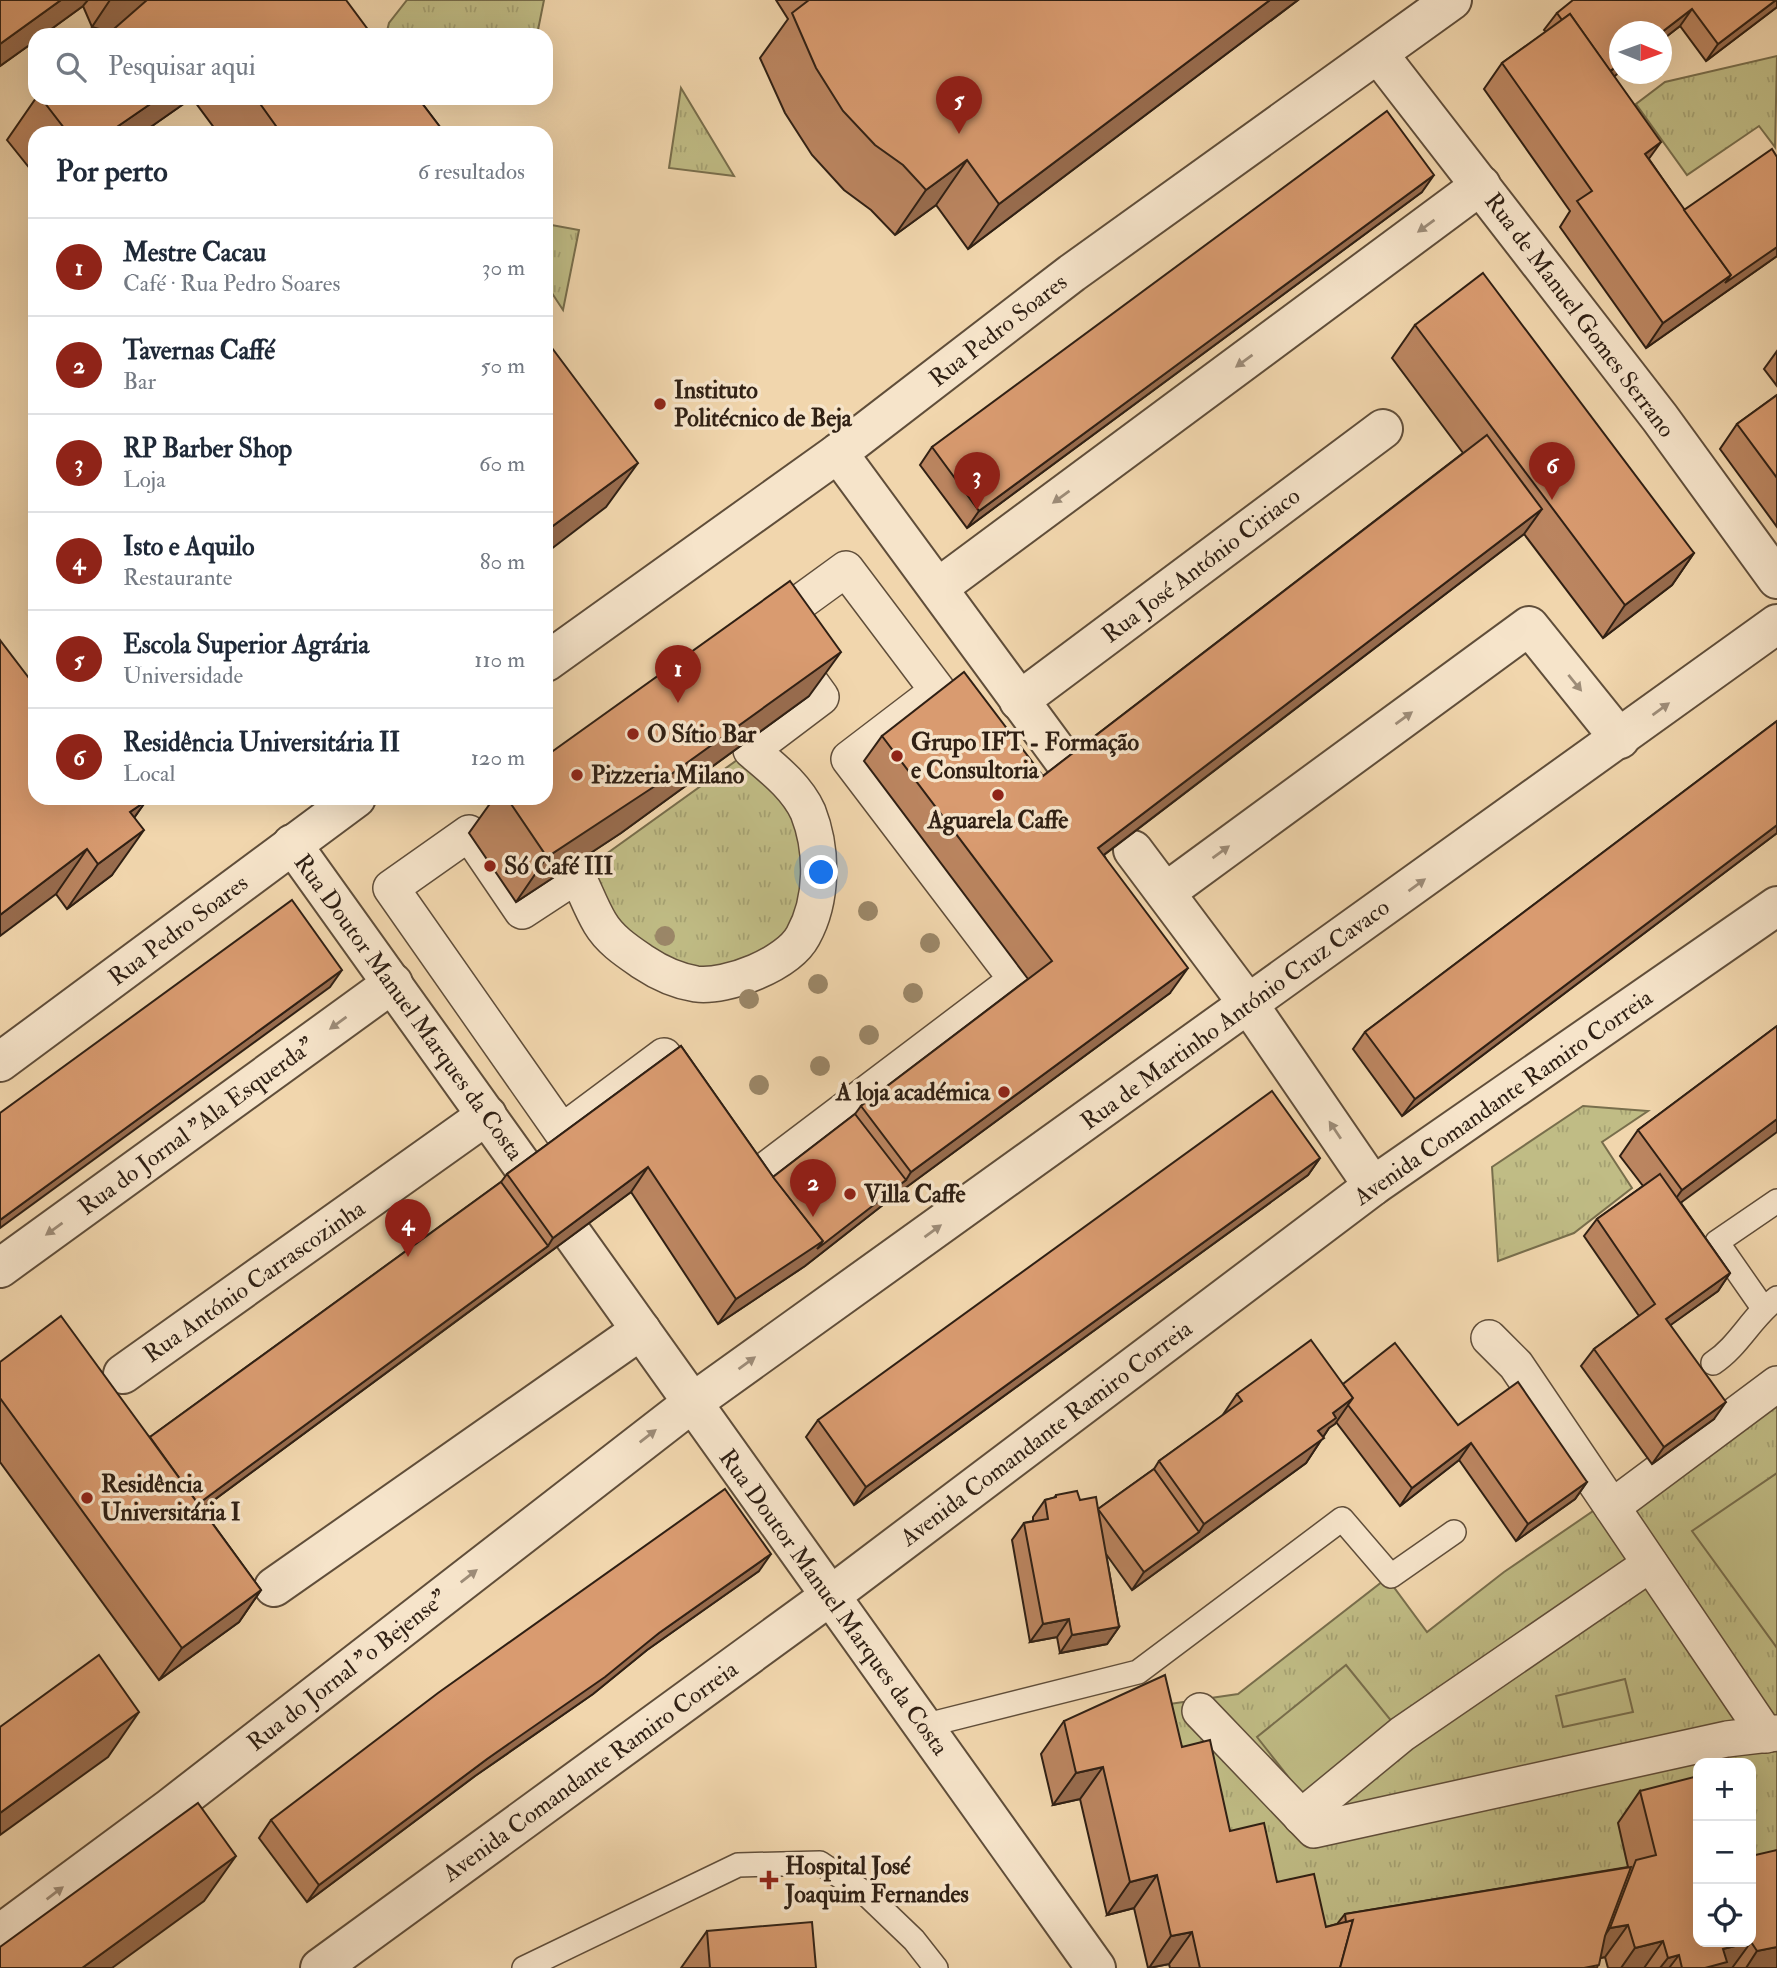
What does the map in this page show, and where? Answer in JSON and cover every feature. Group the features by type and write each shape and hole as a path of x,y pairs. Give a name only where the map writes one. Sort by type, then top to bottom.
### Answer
{"street":[{"name":"Rua Pedro Soares","path":"553,657 838,453 1072,273 1452,0"},
{"name":"Rua de Manuel Gomes Serrano","path":"1379,55 1660,418 1777,579"},
{"path":"939,587 1481,186"},
{"name":"Rua José António Ciriaco","path":"1019,701 1383,429"},
{"path":"838,453 1065,762"},
{"path":"846,569 938,691 849,759 1017,980 750,1182 664,1056 562,1132 391,888 469,833 523,911 577,875 600,924 621,947 659,973 698,984 738,978 779,962 803,937 819,892 815,842 807,811 786,779 751,750 821,697 769,625 846,569"},
{"name":"Rua de Martinho António Cruz Cavaco","path":"692,1403 1777,624"},
{"path":"1166,892 1529,626 1620,739"},
{"name":"Rua Pedro Soares","path":"0,1062 346,805"},
{"name":"Rua Doutor Manuel Marques da Costa","path":"292,844 526,1171"},
{"path":"1133,850 1249,1005 1373,1186"},
{"name":"Avenida Comandante Ramiro Correia","path":"320,1968 830,1596 1373,1186 1777,906"},
{"name":"Rua do Jornal \"Ala Esquerda\"","path":"0,1268 393,983"},
{"name":"Rua António Carrascozinha","path":"123,1374 487,1115"},
{"name":"Rua Doutor Manuel Marques da Costa","path":"573,1235 1096,1968"},
{"path":"274,1587 640,1330"},
{"path":"1200,1711 1314,1830 1713,1742 1772,1734 1650,1564 1516,1365 1489,1338"},
{"path":"1612,1507 1777,1384"},
{"name":"Rua do Jornal \"o Bejense\"","path":"0,1934 170,1808 692,1403"},
{"path":"1301,1817 1402,1734 1650,1564"}],"lane":[{"path":"1713,1363 1727,1354 1770,1303 1717,1242 1777,1201"},
{"path":"923,1726 1138,1672 1342,1519 1391,1576 1454,1532"},
{"path":"524,1968 738,1865 820,1863 865,1894 914,1940 936,1968"}],"green space":[{"path":"407,0 544,0 538,28 388,28"},
{"path":"1777,56 1775,147 1759,126 1687,175 1636,104 1662,84 1672,84 1672,80"},
{"path":"681,88 734,176 669,168"},
{"path":"553,225 579,230 563,310 553,295"},
{"path":"751,750 786,779 819,892 779,962 659,973 577,875"},
{"path":"1583,1106 1648,1111 1602,1142 1632,1188 1574,1233 1498,1261 1492,1167"},
{"path":"1777,1385 1777,1877 1756,1882 1756,1758 1693,1758 1693,1832 1633,1887 1327,1939 1255,1915 1142,1708 1238,1694 1387,1578 1427,1632 1504,1572"},
{"path":"1777,1473 1777,1648 1692,1531"},
{"path":"1346,1665 1402,1734 1312,1807 1257,1737"},
{"path":"1625,1679 1633,1712 1563,1727 1556,1696"}],"building":[{"path":"0,0 61,0 0,44"},
{"path":"147,0 346,0 367,28 115,28"},
{"path":"809,0 1270,0 999,204 967,160 926,190 903,165 875,145 843,111 816,68 792,13"},
{"path":"1573,0 1776,0 1718,44 1692,9 1672,24 1672,21 1609,21 1609,70 1570,14 1562,20 1557,13"},
{"path":"1570,14 1609,69 1609,84 1620,84 1661,142 1645,154 1731,275 1663,323 1577,201 1592,191 1502,63"},
{"path":"46,105 149,105 118,126 63,126"},
{"path":"261,105 423,105 439,126 276,126"},
{"path":"1387,111 1434,175 979,511 932,447"},
{"path":"1772,149 1777,157 1777,247 1725,283 1731,275 1684,210"},
{"path":"1483,273 1694,553 1625,605 1415,325"},
{"path":"553,349 638,463 553,526"},
{"path":"1777,395 1777,478 1737,424"},
{"path":"1487,435 1542,509 1098,848 1188,968 911,1172 861,1106 1052,961 882,736 964,672 1043,776"},
{"path":"790,581 841,652 652,788 547,857 512,805 553,805 553,751"},
{"path":"0,640 28,677 28,805 140,805 130,812 144,830 98,864 87,849 0,915"},
{"path":"1777,721 1777,825 1415,1099 1365,1032"},
{"path":"292,900 342,970 0,1220 0,1113"},
{"path":"1777,1026 1777,1119 1682,1190 1638,1130"},
{"path":"681,1046 771,1174 823,1241 736,1299 648,1167 553,1238 507,1174"},
{"path":"1272,1091 1320,1158 866,1487 818,1420"},
{"path":"855,1114 906,1180 817,1249 823,1241 773,1177"},
{"path":"1660,1174 1730,1273 1666,1319 1726,1402 1664,1447 1594,1349 1655,1304 1597,1219"},
{"path":"501,1182 548,1246 198,1504 150,1437"},
{"path":"61,1316 261,1590 182,1648 0,1398 0,1362"},
{"path":"1311,1340 1353,1398 1333,1413 1336,1418 1318,1431 1324,1438 1204,1524 1159,1461 1242,1401 1237,1394"},
{"path":"1395,1343 1458,1425 1518,1382 1587,1482 1528,1524 1471,1443 1412,1488 1348,1405 1353,1398 1343,1384"},
{"path":"1154,1469 1199,1532 1144,1572 1098,1509"},
{"path":"725,1489 771,1554 659,1633 605,1677 487,1759 319,1885 271,1820 438,1693"},
{"path":"1077,1491 1080,1500 1096,1497 1119,1627 1072,1635 1069,1619 1043,1624 1024,1523 1048,1519 1045,1500"},
{"path":"99,1655 139,1712 0,1813 0,1727"},
{"path":"1165,1675 1182,1747 1210,1740 1230,1831 1264,1823 1277,1882 1314,1874 1326,1927 1353,1920 1340,1968 1200,1968 1192,1932 1171,1936 1157,1875 1130,1882 1103,1767 1076,1773 1064,1721"},
{"path":"1693,1777 1693,1947 1731,1947 1723,1949 1727,1962 1705,1968 1682,1968 1679,1955 1668,1958 1663,1941 1635,1948 1628,1925 1610,1928 1636,1860 1656,1855 1640,1791"},
{"path":"198,1803 236,1856 82,1968 0,1968 0,1947"},
{"path":"1777,1850 1777,1947 1757,1951 1754,1947 1756,1855"},
{"path":"1631,1867 1605,1936 1599,1965 1584,1968 1340,1968 1353,1920 1346,1922 1345,1914"},
{"path":"812,1922 816,1968 710,1968 707,1931"}],"place":[{"name":"Escola Superior Agrária","path":"959,134"},
{"name":"Instituto Politécnico de Beja","path":"660,404"},
{"name":"Residência Universitária II","path":"1552,500"},
{"name":"RP Barber Shop","path":"977,510"},
{"name":"Mestre Cacau","path":"678,703"},
{"name":"O Sítio Bar","path":"633,734"},
{"name":"Grupo IFT - Formação e Consultoria","path":"897,756"},
{"name":"Pizzeria Milano","path":"577,775"},
{"name":"Aguarela Caffe","path":"998,795"},
{"name":"Só Café III","path":"490,866"},
{"name":"A loja académica","path":"1004,1092"},
{"name":"Villa Caffe","path":"850,1194"},
{"name":"Tavernas Caffé","path":"813,1217"},
{"name":"Isto e Aquilo","path":"408,1257"},
{"name":"Residência Universitária I","path":"87,1498"},
{"name":"Hospital José Joaquim Fernandes","path":"769,1880"}]}
